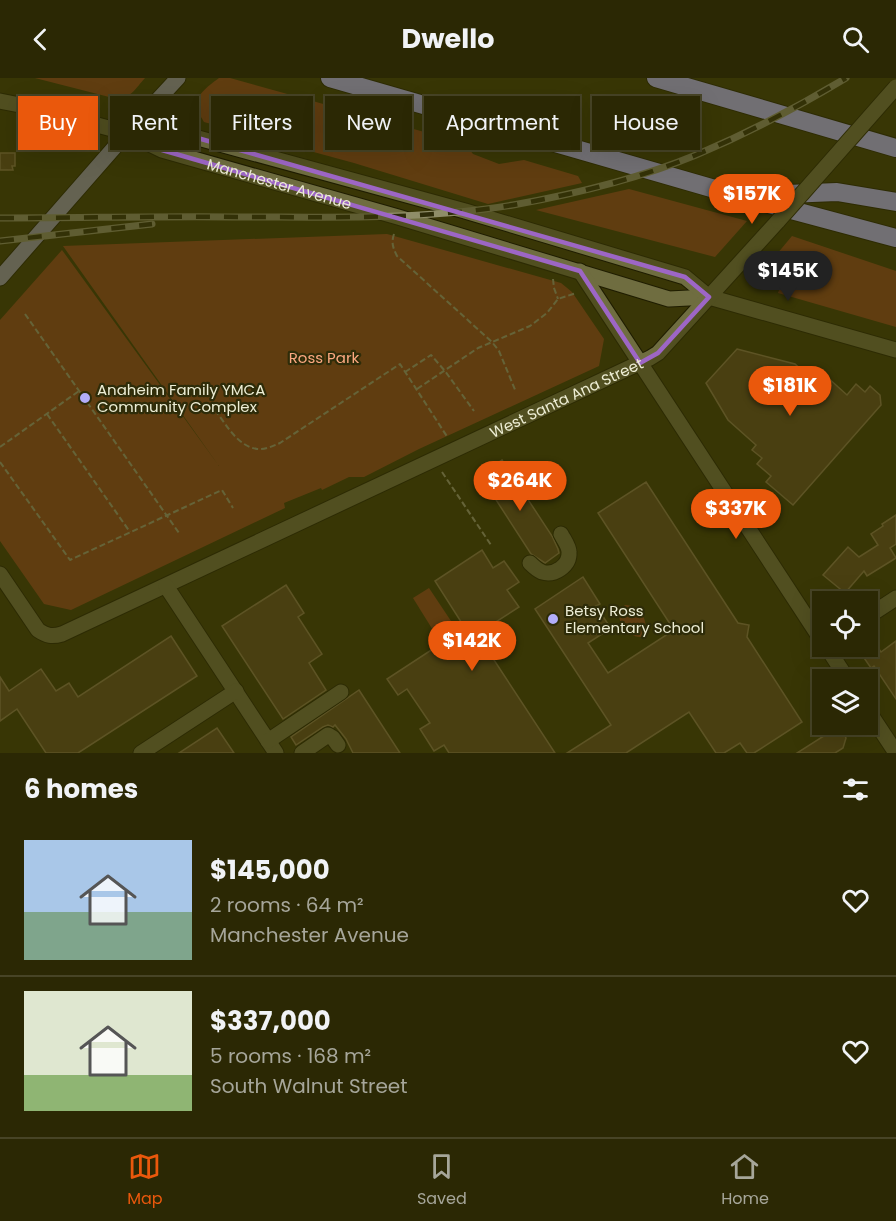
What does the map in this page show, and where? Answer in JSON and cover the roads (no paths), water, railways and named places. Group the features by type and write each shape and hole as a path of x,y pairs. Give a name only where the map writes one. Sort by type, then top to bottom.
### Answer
{"highway":[{"path":"330,78 740,196 896,238"},
{"path":"657,78 896,148"},
{"path":"740,196 837,192 896,202"}],"main road":[{"path":"162,96 178,78"},
{"path":"0,278 111,150"}],"street":[{"name":"West Santa Ana Street","path":"0,574 38,630 52,637 62,634 640,363 658,353 710,297 896,87"},
{"path":"0,101 110,128"},
{"name":"Manchester Avenue","path":"199,138 454,208 686,277 710,297"},
{"name":"Manchester Avenue","path":"162,150 398,216 669,298 710,297 896,350"},
{"path":"580,271 812,626"},
{"path":"530,563 544,573 560,570 566,564 569,556 569,549 561,534"},
{"path":"166,586 272,747 341,693"},
{"path":"878,610 896,598"},
{"path":"141,753 236,691"},
{"path":"878,726 896,753"},
{"path":"302,753 328,735 338,745"}],"railway":[{"path":"0,218 377,217 445,213 513,205 606,185 674,164 754,129 846,78"},
{"path":"0,241 152,224"}],"place":[{"name":"Anaheim Family YMCA Community Complex","path":"85,398"},
{"name":"Betsy Ross Elementary School","path":"553,619"}],"park label":[{"name":"Ross Park","path":"324,357"}]}
